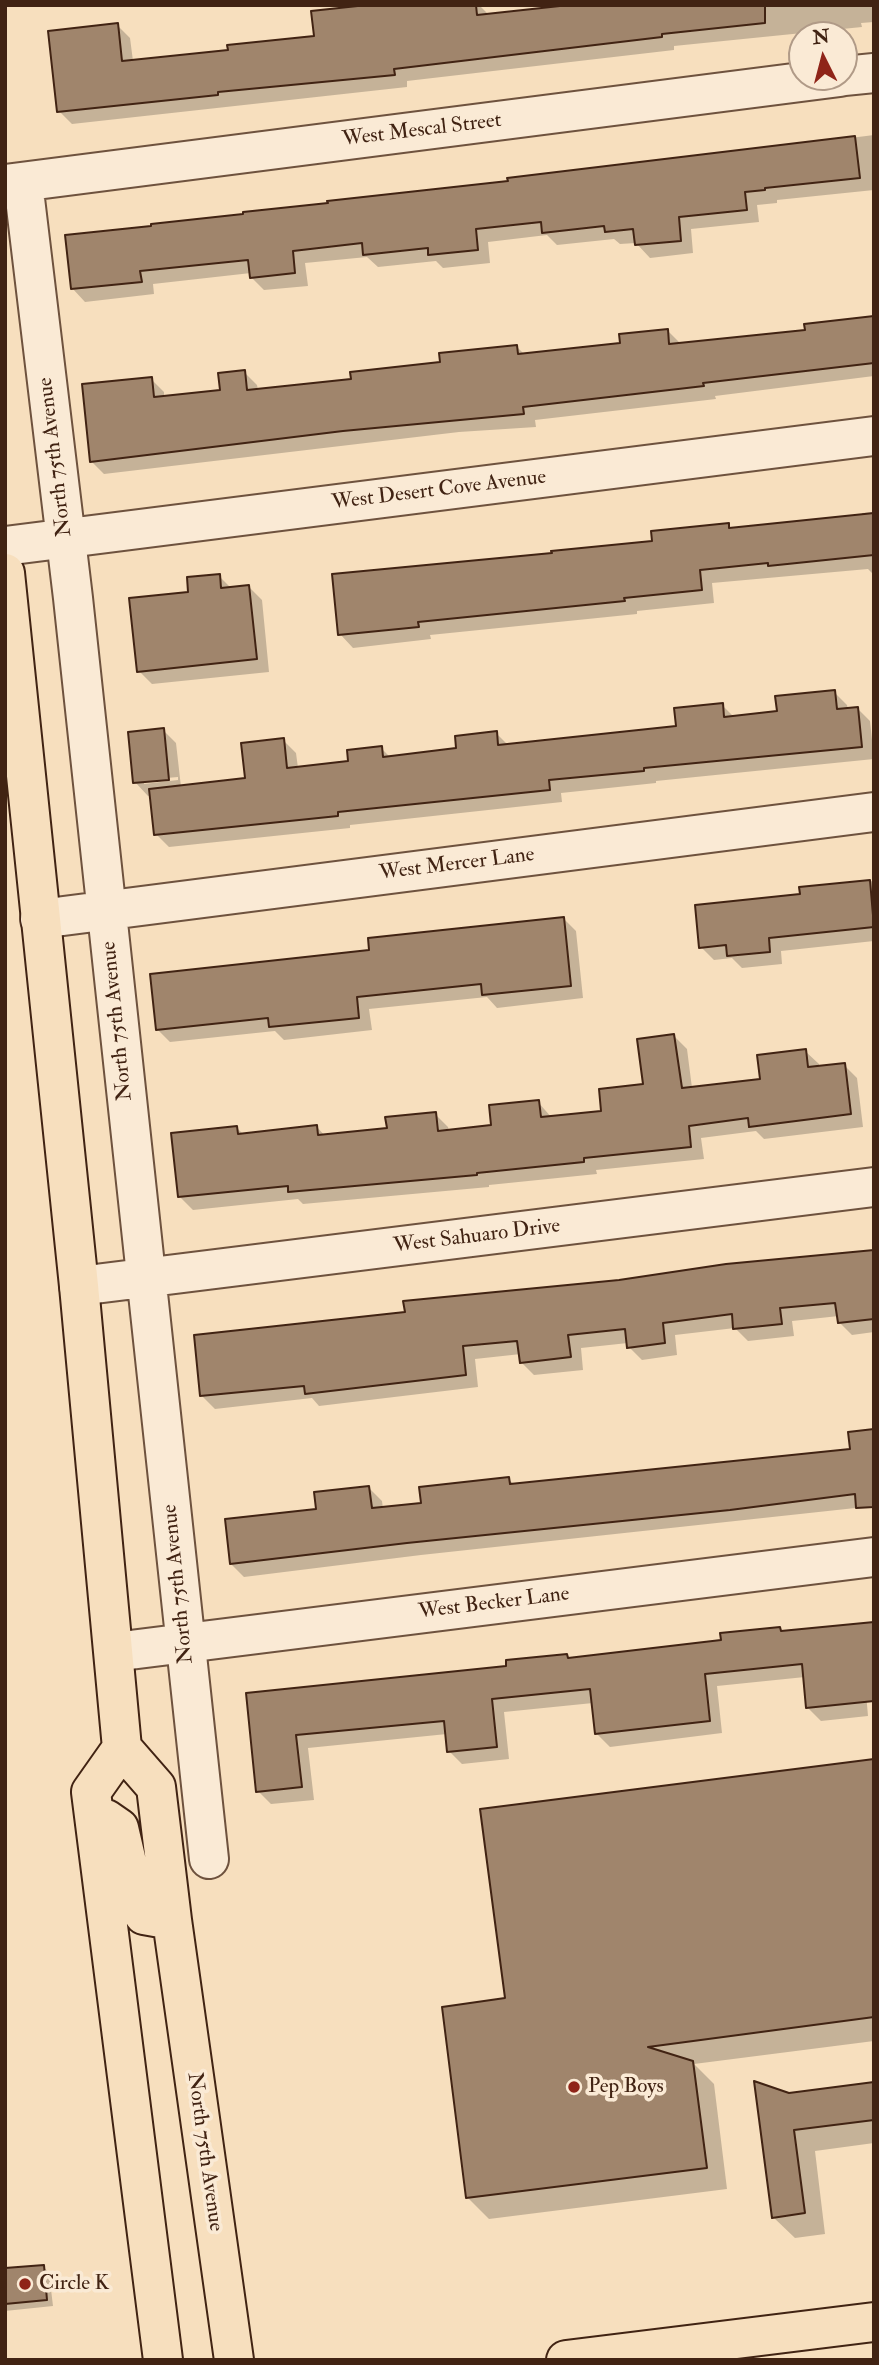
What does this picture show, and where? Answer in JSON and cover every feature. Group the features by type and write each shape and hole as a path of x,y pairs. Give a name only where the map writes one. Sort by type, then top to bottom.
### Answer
{"main road":[{"path":"5,573 79,1286 122,1748 91,1792 163,2360"},
{"name":"North 75th Avenue","path":"122,1748 156,1787 234,2360"},
{"path":"93,1810 119,1828 137,1905 144,1915 172,1920"},
{"path":"566,2360 765,2348 874,2322"}],"street":[{"name":"West Mescal Street","path":"14,183 788,84"},
{"name":"North 75th Avenue","path":"14,183 66,538 209,1859"},
{"name":"West Desert Cove Avenue","path":"5,546 874,436"},
{"name":"West Mercer Lane","path":"40,919 874,812"},
{"name":"West Sahuaro Drive","path":"79,1286 874,1187"},
{"name":"West Becker Lane","path":"114,1652 874,1557"}],"building":[{"path":"367,5 476,5 477,15 569,5 765,5 765,23 394,69 395,75 218,92 218,95 57,112 48,31 118,23 122,61 228,50 227,45 314,36 311,11"},
{"path":"855,136 860,178 745,192 747,210 679,217 681,241 635,245 633,229 605,232 604,226 542,233 541,222 476,229 478,250 428,255 428,248 363,255 362,243 293,251 295,273 250,278 248,260 140,271 142,282 71,289 65,235"},
{"path":"874,316 874,363 523,407 524,414 343,431 90,462 82,384 152,377 154,397 220,390 218,373 245,370 247,390 351,379 350,372 440,362 439,353 517,345 518,354 620,343 619,334 668,329 669,344 805,330 804,324"},
{"path":"874,513 874,555 700,570 702,590 624,598 625,601 418,622 419,627 338,635 332,574 652,541 651,531 729,523 729,528"},
{"path":"220,574 221,588 249,585 257,659 137,672 129,598 188,592 187,577"},
{"path":"835,690 837,709 858,707 862,747 644,768 644,771 549,780 550,790 154,835 149,789 245,778 241,743 284,738 287,768 348,761 347,750 382,746 383,757 456,748 455,736 497,731 498,745 676,726 674,708 723,703 724,717 777,711 775,696"},
{"path":"164,728 169,780 133,783 128,732"},
{"path":"870,880 874,927 769,938 770,952 727,956 726,945 699,948 695,905 800,894 799,887"},
{"path":"564,917 571,986 482,995 481,984 357,997 359,1018 269,1027 268,1018 156,1030 150,974 369,950 368,938"},
{"path":"674,1034 682,1088 760,1079 757,1055 806,1049 808,1067 845,1063 851,1114 749,1127 748,1118 689,1126 691,1147 584,1158 584,1162 477,1175 288,1192 288,1186 178,1197 171,1133 237,1126 238,1134 317,1125 318,1135 387,1128 385,1117 436,1112 438,1131 491,1125 489,1105 539,1100 541,1117 601,1111 599,1089 643,1084 637,1039"},
{"path":"874,1250 874,1319 838,1323 835,1303 780,1308 782,1324 733,1329 732,1314 663,1323 665,1343 627,1348 625,1329 568,1335 571,1357 520,1363 517,1341 463,1346 466,1375 305,1394 304,1386 200,1396 194,1335 405,1312 403,1301 619,1280 726,1264"},
{"path":"874,1429 874,1507 856,1508 855,1494 230,1564 225,1519 316,1509 314,1492 369,1486 372,1508 421,1503 419,1487 509,1477 510,1484 850,1449 848,1432"},
{"path":"874,1622 874,1701 806,1708 802,1664 705,1674 710,1721 595,1734 590,1689 492,1699 497,1747 447,1752 444,1721 296,1735 302,1787 256,1792 246,1693 506,1666 506,1660 567,1654 568,1658 721,1640 720,1633 780,1627 781,1631"},
{"path":"874,1759 874,2017 648,2047 693,2061 707,2168 466,2198 442,2007 505,1998 480,1809"},
{"path":"754,2081 789,2093 874,2082 874,2120 794,2130 805,2213 772,2218"},
{"name":"Circle K","path":"44,2265 47,2300 5,2304 5,2268"}],"place":[{"name":"Pep Boys","path":"574,2087"},
{"name":"Circle K","path":"25,2284"}]}
